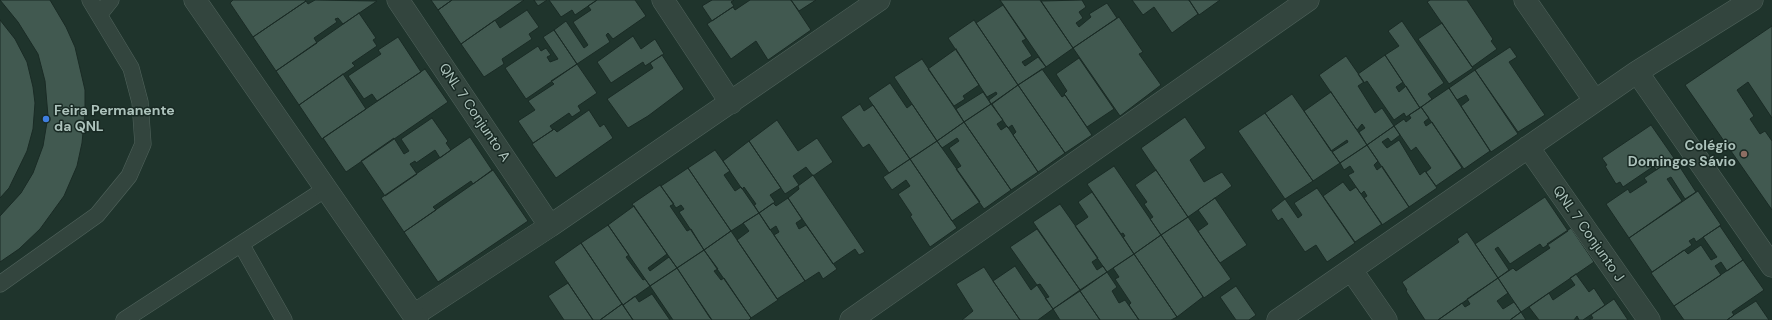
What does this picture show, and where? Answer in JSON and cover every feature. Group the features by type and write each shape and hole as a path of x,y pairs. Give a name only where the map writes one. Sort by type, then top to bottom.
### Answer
{"street":[{"path":"195,0 328,188 416,318 879,0"},
{"name":"QNL 7 Conjunto A","path":"398,0 550,226"},
{"path":"662,0 731,103"},
{"path":"852,320 1308,0"},
{"path":"1525,0 1595,101"},
{"path":"1278,320 1352,271 1637,72 1752,0"},
{"path":"1637,72 1772,266"},
{"name":"QNL 7 Conjunto J","path":"1528,147 1649,320"},
{"path":"1352,271 1386,320"}],"lane":[{"path":"0,284 97,215 129,176 143,144 140,102 131,68 90,0"},
{"path":"99,15 111,0"},
{"path":"124,320 328,188"},
{"path":"241,244 284,320"}],"building":[{"path":"0,0 50,0 66,27 75,47 85,90 85,112 82,143 77,166 64,196 40,229 19,249 0,262 0,216 21,193 33,173 43,146 48,116 45,81 38,54 18,22"},
{"path":"233,0 306,1 253,37 230,3"},
{"path":"315,0 377,1 343,24 338,18 335,19 337,22 314,38 317,43 276,71 253,37 306,1 308,4"},
{"path":"431,0 452,0 438,10"},
{"path":"452,0 524,0 461,44 438,10"},
{"path":"534,0 547,0 538,6"},
{"path":"549,0 597,0 575,15 572,10 561,17"},
{"path":"597,0 635,0 646,16 613,39 608,33 606,35 610,42 577,64 554,30 566,21 584,48 588,45 573,22 591,10 588,6"},
{"path":"712,0 734,0 731,2 734,6 712,21 702,6"},
{"path":"750,0 791,0 811,30 768,60 756,41 731,59 707,24 733,7 735,10"},
{"path":"791,0 816,0 799,11"},
{"path":"1000,0 1040,0 1073,48 1046,67"},
{"path":"1082,0 1086,7 1079,12 1083,18 1076,23 1079,27 1091,17 1089,14 1107,3 1117,18 1073,48 1041,1"},
{"path":"1132,0 1189,0 1198,14 1172,33 1154,7 1143,15"},
{"path":"1189,0 1220,0 1199,15"},
{"path":"1430,0 1467,0 1493,39 1491,41 1497,49 1472,67 1427,2"},
{"path":"1003,5 1026,39 1022,41 1032,56 1022,62 1025,66 1038,57 1046,67 1018,85 976,23"},
{"path":"527,10 539,27 529,34 532,39 502,59 504,64 484,77 461,44 495,20 500,28"},
{"path":"359,13 376,38 373,40 377,46 352,63 355,66 299,105 276,71"},
{"path":"1119,17 1143,52 1139,54 1161,85 1120,116 1073,48"},
{"path":"0,20 15,39 27,62 35,103 33,129 27,151 9,188 0,198"},
{"path":"974,20 1018,85 991,104 989,100 997,94 996,92 987,97 948,38"},
{"path":"1402,21 1444,83 1428,94 1432,99 1420,108 1385,55 1399,46 1388,31"},
{"path":"1442,23 1473,68 1449,84 1418,39"},
{"path":"1772,26 1772,118 1748,82 1737,90 1754,116 1750,119 1760,134 1765,131 1772,141 1772,210 1685,85"},
{"path":"554,30 577,64 526,99 505,68 538,46 541,51 546,48 551,55 547,57 550,62 558,59 543,37"},
{"path":"633,36 641,49 655,39 664,54 645,66 643,62 611,83 597,62"},
{"path":"398,37 421,72 377,101 372,94 364,99 348,76 381,54 378,50"},
{"path":"1510,47 1517,57 1509,62 1545,115 1518,132 1475,70"},
{"path":"956,49 979,85 963,96 965,99 954,106 928,69"},
{"path":"662,55 684,89 648,116 628,128 607,99 653,68 650,63"},
{"path":"1385,55 1403,82 1396,87 1399,92 1406,86 1420,108 1406,117 1404,113 1394,120 1367,81 1364,83 1358,74"},
{"path":"1346,56 1364,82 1358,86 1375,113 1382,108 1394,126 1367,145 1359,132 1365,128 1362,124 1357,130 1319,75"},
{"path":"1079,58 1114,109 1087,127 1064,94 1067,91 1056,74"},
{"path":"922,59 964,122 937,141 894,77"},
{"path":"577,64 597,93 578,106 581,111 572,117 569,113 550,126 553,130 533,143 518,121 535,110 528,101 554,84 551,81"},
{"path":"425,69 448,102 346,172 323,138"},
{"path":"1042,69 1062,97 1065,95 1092,135 1065,153 1018,85"},
{"path":"1475,70 1518,134 1491,152 1461,106 1469,100 1466,95 1457,100 1449,88"},
{"path":"343,74 366,109 322,139 299,105"},
{"path":"890,83 907,108 912,104 937,141 910,159 868,98"},
{"path":"1018,85 1065,153 1038,172 1013,135 1016,132 1012,125 1008,128 992,104"},
{"path":"1449,88 1490,151 1464,169 1421,107"},
{"path":"983,92 991,104 964,122 956,109"},
{"path":"1331,92 1367,145 1340,163 1332,152 1348,142 1347,140 1331,151 1304,111"},
{"path":"1292,94 1340,163 1313,181 1265,113"},
{"path":"860,104 864,111 873,105 910,159 889,173 869,144 863,148 841,117"},
{"path":"991,104 1003,120 997,124 1001,130 1007,126 1038,172 1011,190 964,122"},
{"path":"1421,107 1429,118 1424,122 1426,126 1432,122 1462,168 1436,186 1426,172 1431,168 1416,147 1411,151 1394,126 1404,119 1406,122 1411,118 1409,115"},
{"path":"589,110 600,127 604,124 613,138 556,178 532,144 554,129 557,132"},
{"path":"1265,113 1313,181 1285,199 1238,131"},
{"path":"1185,117 1206,148 1190,160 1204,182 1222,172 1232,186 1188,217 1141,148"},
{"path":"432,118 448,141 446,143 451,150 440,158 435,150 416,163 415,161 410,164 417,174 385,196 361,161 394,138 404,154 409,151 401,139"},
{"path":"777,120 798,151 817,138 833,162 813,176 806,167 793,176 799,185 785,194 749,141"},
{"path":"964,122 1011,190 984,209 956,169 961,166 949,148 959,141 957,138 942,148 937,141"},
{"path":"1651,125 1674,158 1656,170 1654,166 1623,187 1620,182 1616,184 1602,158"},
{"path":"1394,126 1400,135 1391,142 1388,138 1382,142 1387,148 1399,140 1420,175 1425,171 1437,188 1409,207 1367,145"},
{"path":"470,137 492,170 473,184 471,181 433,207 436,210 404,232 381,198"},
{"path":"749,141 781,188 770,195 775,202 759,213 754,205 756,204 744,187 742,189 723,161"},
{"path":"937,141 980,202 952,221 910,159"},
{"path":"1367,145 1378,161 1374,165 1377,170 1382,166 1409,207 1382,225 1364,198 1367,196 1364,191 1361,194 1348,175 1354,172 1350,166 1344,170 1340,163"},
{"path":"715,150 730,171 724,175 735,191 741,187 759,213 731,231 688,168"},
{"path":"1674,158 1696,192 1685,199 1671,177 1667,179 1682,201 1629,238 1606,204 1628,189 1630,193 1647,182 1644,178"},
{"path":"910,159 957,228 930,247 898,194 910,186 906,180 892,190 883,177"},
{"path":"1114,166 1161,235 1134,254 1123,237 1125,236 1123,233 1121,234 1087,184"},
{"path":"688,168 731,231 704,250 679,212 684,209 681,205 676,208 661,186"},
{"path":"493,170 528,221 438,282 404,232"},
{"path":"1156,170 1188,217 1161,235 1150,219 1153,217 1144,204 1147,202 1135,185"},
{"path":"813,175 865,252 859,255 855,249 833,264 788,198 799,189 798,186"},
{"path":"1343,182 1350,191 1356,187 1382,224 1355,242 1323,196"},
{"path":"660,185 674,204 670,206 687,231 691,229 704,250 677,268 632,204"},
{"path":"1317,188 1355,243 1327,262 1316,245 1305,252 1282,218 1278,221 1271,210 1285,199 1298,218 1302,215 1294,203"},
{"path":"1698,191 1721,225 1696,242 1694,238 1689,241 1692,245 1652,272 1629,238"},
{"path":"1092,192 1134,254 1107,272 1075,226 1088,217 1078,202"},
{"path":"1545,197 1568,231 1543,248 1540,244 1510,264 1498,247 1495,249 1509,270 1498,278 1475,244"},
{"path":"788,198 802,219 796,223 799,229 806,225 837,269 823,279 819,272 805,281 774,235 779,232 776,226 770,230 759,213 773,203 776,206"},
{"path":"1215,198 1247,245 1220,263 1198,231 1208,224 1198,210"},
{"path":"1060,204 1098,258 1092,262 1097,270 1103,266 1107,272 1080,290 1033,222"},
{"path":"634,206 667,254 648,268 650,271 669,257 677,268 650,286 608,225"},
{"path":"759,213 805,281 777,299 737,240 749,231 743,223"},
{"path":"1188,217 1231,279 1204,298 1161,235"},
{"path":"608,225 629,255 626,257 643,280 645,279 650,286 623,305 581,243"},
{"path":"1720,226 1743,260 1727,271 1721,262 1715,266 1721,275 1674,306 1651,273 1684,250 1688,254 1701,245 1711,260 1717,257 1703,237"},
{"path":"1571,228 1594,262 1521,312 1498,278 1513,268 1516,271 1550,248 1547,244"},
{"path":"1037,229 1080,290 1053,309 1045,298 1049,297 1040,284 1037,285 1010,247"},
{"path":"731,231 778,300 751,318 704,250"},
{"path":"1467,232 1498,278 1438,320 1425,320 1406,291 1407,290 1402,282 1459,242 1457,239"},
{"path":"1161,235 1203,297 1177,317 1134,254"},
{"path":"581,243 622,304 600,320 593,320 554,262"},
{"path":"704,250 718,269 714,271 721,280 724,278 751,318 749,320 712,320 677,268"},
{"path":"1134,254 1177,317 1171,320 1139,320 1129,305 1131,303 1115,279 1119,277 1113,268"},
{"path":"1743,260 1764,290 1732,312 1734,315 1727,320 1684,320 1674,306"},
{"path":"1015,266 1031,290 1037,285 1053,309 1038,320 1020,320 993,281"},
{"path":"984,267 1020,320 962,320 973,311 956,284"},
{"path":"677,268 712,320 673,320 650,286"},
{"path":"1107,272 1117,287 1112,291 1119,303 1125,300 1139,320 1100,320 1080,291"},
{"path":"1576,274 1589,292 1594,288 1605,305 1583,320 1579,320 1577,316 1574,320 1539,320 1529,307 1549,293 1553,300 1575,285 1570,278"},
{"path":"1498,278 1508,293 1497,301 1503,309 1514,302 1521,312 1510,320 1438,320 1462,303 1465,307 1470,304 1467,299"},
{"path":"568,283 593,320 564,320 548,296"},
{"path":"1236,286 1256,315 1249,320 1236,320 1220,297"},
{"path":"1080,291 1100,320 1060,320 1053,309"},
{"path":"652,294 670,320 633,320 623,305 635,296 639,302"},
{"path":"1614,299 1628,320 1589,320 1593,318 1591,315"},
{"path":"1756,301 1769,320 1727,320 1734,315"},
{"path":"622,304 633,320 600,320"},
{"path":"1521,312 1526,320 1510,320"}],"place":[{"name":"Feira Permanente da QNL","path":"46,119"},
{"name":"Colégio Domingos Sávio","path":"1744,154"}]}
